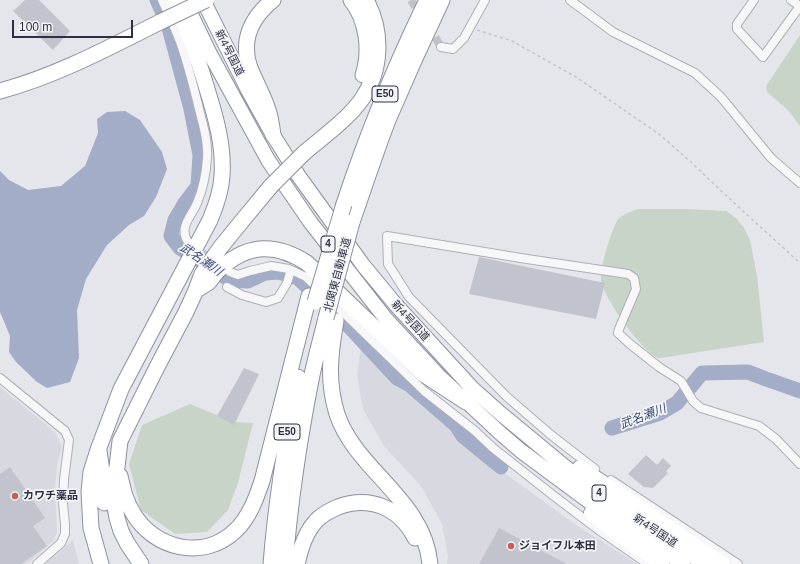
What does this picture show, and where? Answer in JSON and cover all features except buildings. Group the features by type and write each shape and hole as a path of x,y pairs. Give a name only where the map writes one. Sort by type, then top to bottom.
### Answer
{"highway":[{"path":"101,564 92,528 89,498 91,472 121,389 202,237 216,206 222,178 221,146 206,84 182,16 174,0"},
{"name":"新4号国道","path":"184,0 209,52 268,160 293,198 386,319 438,375 521,451 594,505 683,564"},
{"path":"0,91 33,81 54,72 158,19 188,0"},
{"path":"0,81 42,69 204,0"},
{"name":"新4号国道","path":"204,0 244,84 298,175 363,265 396,305 446,348 472,388 500,413 576,476 617,506 704,564"},
{"path":"273,135 269,113 250,67 246,45 252,24 265,7 274,0"},
{"path":"340,0 363,23"},
{"path":"176,286 193,274 211,247 234,218 302,150 354,94 364,73 367,54 367,38 359,10 352,0"},
{"path":"302,150 352,110 362,99 372,80 378,58 378,47 373,14 366,0"},
{"name":"北関東自動車道","path":"271,564 279,485 312,299 340,203 348,189 379,106 408,39 427,0"},
{"name":"E50","path":"331,319 355,224 378,163 388,121 417,53 442,0"},
{"path":"141,564 121,531 114,501 113,484 117,467 120,440 186,312 202,274 269,183"},
{"path":"196,290 208,283 218,270 240,254 261,248 271,248 290,253 308,263 423,374 466,402"},
{"path":"117,467 124,493 133,514 151,534 162,541 174,546 185,548 206,547 216,544 235,531 250,510 262,480 312,299"},
{"path":"331,319 330,381 337,415 351,442 405,505 414,518 426,544 430,564"},
{"name":"北関東自動車道","path":"285,564 292,491 311,379 331,319"},
{"path":"500,413 723,564"},
{"path":"98,450 107,516 116,544 129,564"},
{"path":"521,451 548,479 612,530 662,564"},
{"path":"298,564 300,552 306,536 320,518 330,510 343,505 359,502 374,503 386,507 396,514 407,525 414,536 419,548 422,564"}],"street":[{"path":"162,0 187,62 206,136 207,157 204,179 197,204 187,219 184,230 185,238 188,242"},
{"path":"441,47 453,49 464,38 485,0"},
{"path":"570,0 613,32 695,73 721,97 771,158 800,183"},
{"path":"754,0 737,24 736,28 763,57 800,6 791,0"},
{"path":"738,564 588,464 550,435 506,396 446,348 409,297 388,264 387,236 628,274 634,278 636,289 618,329 618,333 659,367 681,381 692,400 701,408 759,426 776,439 800,464"},
{"path":"230,272 238,275 271,266 291,270 306,277 424,391 554,496 600,531 648,564"},
{"path":"227,287 242,295 266,302 278,298 291,270"},
{"path":"0,378 65,431 69,440 64,479 63,504 65,534 61,543 37,564"}],"path":[{"path":"470,28 519,44 576,77 659,134 800,262"}],"shaded area":[{"path":"361,345 397,381 500,470 579,527 637,564 447,564 448,557 442,524 421,486 384,446 363,409 357,376"},
{"path":"0,387 55,432 62,447 57,465 55,489 57,532 54,540 27,564 0,564"},
{"path":"73,540 79,564 45,564"}],"green space":[{"path":"800,35 800,126 788,110 767,92 766,86"},
{"path":"638,209 726,211 736,218 744,228 750,240 757,276 764,342 660,358 648,351 632,333 615,309 603,288 601,280 606,250 617,221 629,212"},
{"path":"190,404 234,422 253,423 238,483 228,510 207,532 175,534 141,510 129,464 142,425"}],"water":[{"path":"125,111 140,120 162,152 167,169 156,197 144,216 129,225 107,245 86,279 77,310 79,358 70,382 47,388 37,382 16,362 9,352 10,336 0,312 0,171 9,180 28,190 61,186 85,166 98,133 97,119 107,112"}],"waterway":[{"name":"武名瀬川","path":"157,0 168,24 191,109 200,155 198,186 185,203 175,220 171,236 180,248 230,280 248,281 265,273 279,272 298,278 344,321 397,378 410,385 456,425 463,436 501,467"},
{"name":"武名瀬川","path":"612,428 660,413 677,403 702,373 748,372 800,391"}],"tunnel":[{"path":"411,0 421,16"},
{"path":"429,27 441,47"},
{"path":"193,246 214,261"}],"place":[{"name":"カワチ薬品","path":"15,496"},
{"name":"ジョイフル本田","path":"511,546"}]}
